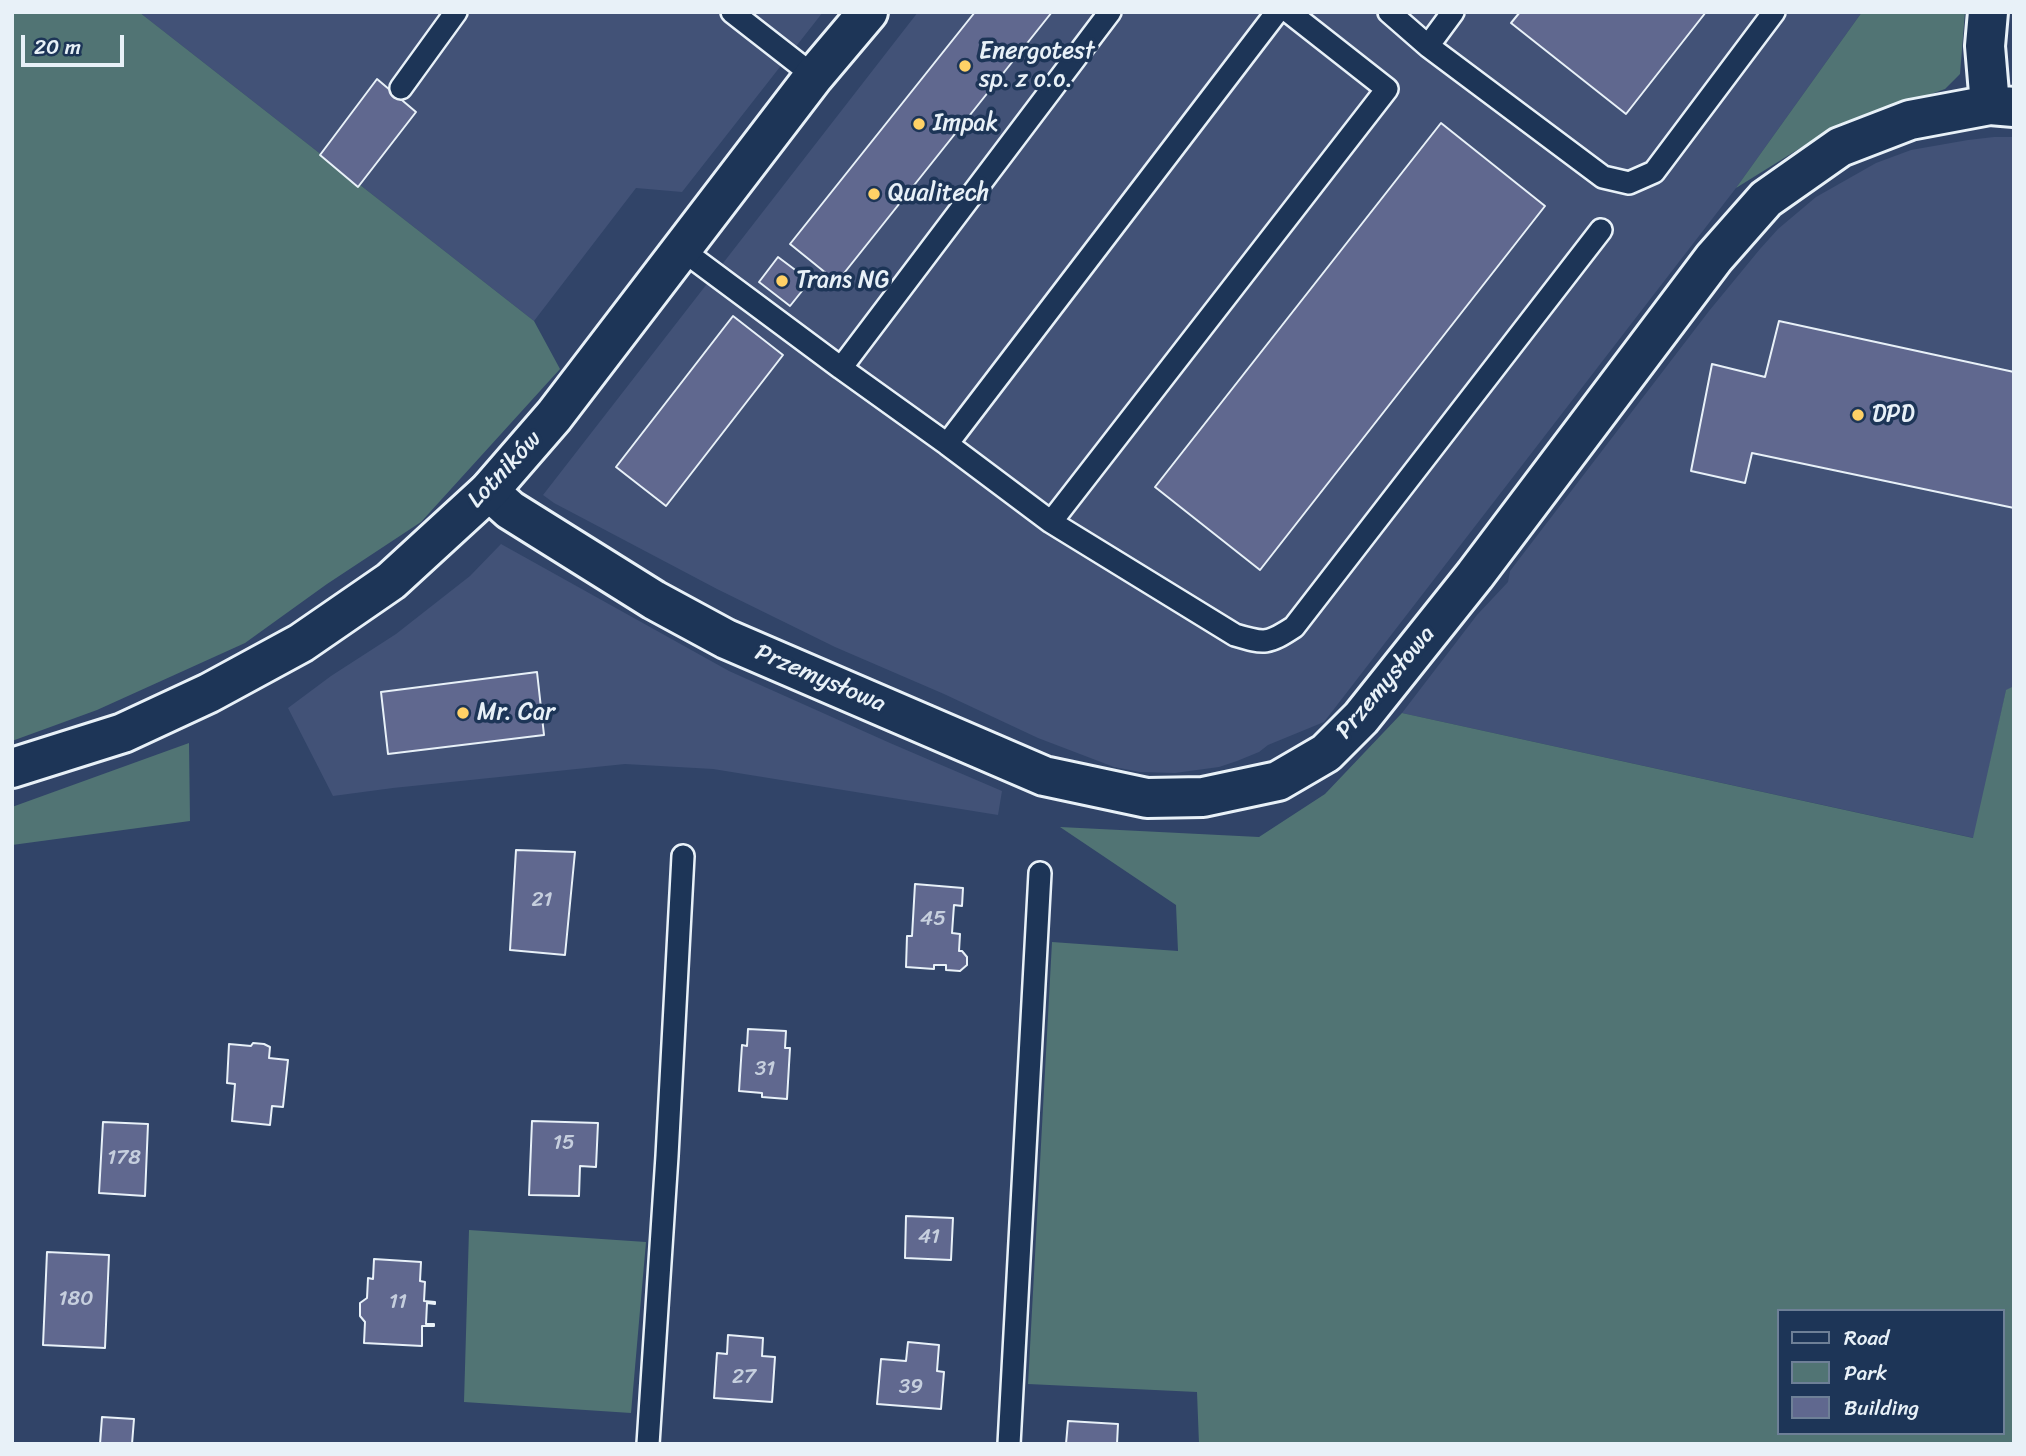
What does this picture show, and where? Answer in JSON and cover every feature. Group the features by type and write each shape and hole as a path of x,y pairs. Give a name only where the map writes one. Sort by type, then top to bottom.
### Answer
{"street":[{"name":"Lotników","path":"12,768 122,733 209,693 301,643 391,581 489,491 554,416 814,76 868,12"},
{"path":"1988,12 1985,46 2002,106"},
{"name":"Przemysłowa","path":"489,491 510,510 654,600 726,639 1044,776 1147,798 1203,797 1278,780 1326,753 1361,718 1475,575 1714,258 1766,199 1840,147 1910,120 2002,106"}],"lane":[{"path":"401,88 456,12"},
{"path":"732,12 814,76"},
{"path":"841,368 1110,12"},
{"path":"947,444 1277,12"},
{"path":"1051,522 1387,89 1289,12"},
{"path":"1389,12 1428,46 1602,177 1629,183 1654,172 1774,12"},
{"path":"1428,46 1453,12"},
{"path":"681,249 1051,522 1235,635 1256,642 1275,640 1294,627 1601,230"},
{"path":"648,1444 684,856"},
{"path":"1009,1444 1041,873"}],"shaded area":[{"path":"139,12 823,12 682,192 636,188 534,321"},
{"path":"918,12 1862,12 1736,188 1324,722 1237,761 1219,767 1175,773 1140,772 1114,767 1038,738 835,647 717,589 543,495"},
{"path":"1994,137 2014,137 2014,686 2006,691 1974,838 1402,713 1477,615 1508,582 1510,571 1709,311 1778,229 1816,197 1876,163 1911,150"},
{"path":"501,544 729,671 1002,791 998,815 713,769 625,764 333,796 288,708 396,634 470,576"}],"green space":[{"path":"12,12 139,12 534,321 560,369 421,522 327,584 245,643 97,710 12,741"},
{"path":"1862,12 1965,12 1960,74 1945,89 1826,132 1736,188"},
{"path":"2014,686 2014,1444 1199,1444 1197,1392 1028,1384 1052,942 1178,951 1176,905 1060,827 1259,837 1325,794 1402,713 1973,838 2006,690"},
{"path":"189,743 190,821 12,845 12,807"},
{"path":"469,1230 646,1242 631,1413 464,1402"}],"building":[{"path":"975,12 1052,12 837,282 790,244"},
{"path":"1520,12 1706,12 1626,114 1511,23"},
{"path":"377,79 416,112 358,187 320,155"},
{"path":"1441,123 1545,206 1260,570 1155,487"},
{"path":"778,257 810,281 790,306 759,282"},
{"path":"733,316 783,355 666,506 616,467"},
{"name":"DPD","path":"1779,321 2014,372 2014,508 1752,453 1745,483 1691,471 1712,364 1765,377"},
{"name":"Mr. Car","path":"537,672 544,735 388,754 381,692"},
{"path":"516,850 575,852 565,955 510,950"},
{"path":"915,884 963,888 962,906 954,905 952,933 960,934 959,951 967,957 967,965 960,971 946,970 946,965 934,965 934,969 906,967 907,936 912,936"},
{"path":"748,1029 786,1031 785,1048 790,1048 787,1099 762,1097 762,1093 739,1091 742,1045 747,1046"},
{"path":"253,1043 270,1047 269,1058 288,1060 283,1107 272,1106 270,1125 232,1121 235,1084 227,1083 229,1044 251,1046"},
{"path":"532,1121 598,1123 596,1167 580,1166 579,1196 529,1195"},
{"path":"103,1122 148,1124 145,1196 99,1193"},
{"path":"906,1216 953,1218 951,1260 905,1258"},
{"path":"47,1252 109,1255 105,1348 43,1345"},
{"path":"374,1259 421,1262 420,1281 425,1282 424,1301 435,1302 427,1303 426,1324 434,1326 422,1326 422,1346 364,1343 365,1322 360,1316 360,1303 367,1298 368,1278 373,1279"},
{"path":"728,1335 763,1338 762,1356 775,1357 772,1402 714,1398 717,1353 727,1354"},
{"path":"908,1342 939,1345 937,1371 944,1372 941,1409 877,1404 881,1359 906,1361"},
{"path":"102,1417 134,1419 132,1444 100,1444"},
{"path":"1068,1421 1118,1424 1117,1444 1066,1444"}],"place":[{"name":"Energotest sp. z o.o.","path":"965,66"},
{"name":"Impak","path":"919,124"},
{"name":"Qualitech","path":"874,194"},
{"name":"Trans NG","path":"782,281"},
{"name":"DPD","path":"1858,415"},
{"name":"Mr. Car","path":"463,713"}]}
